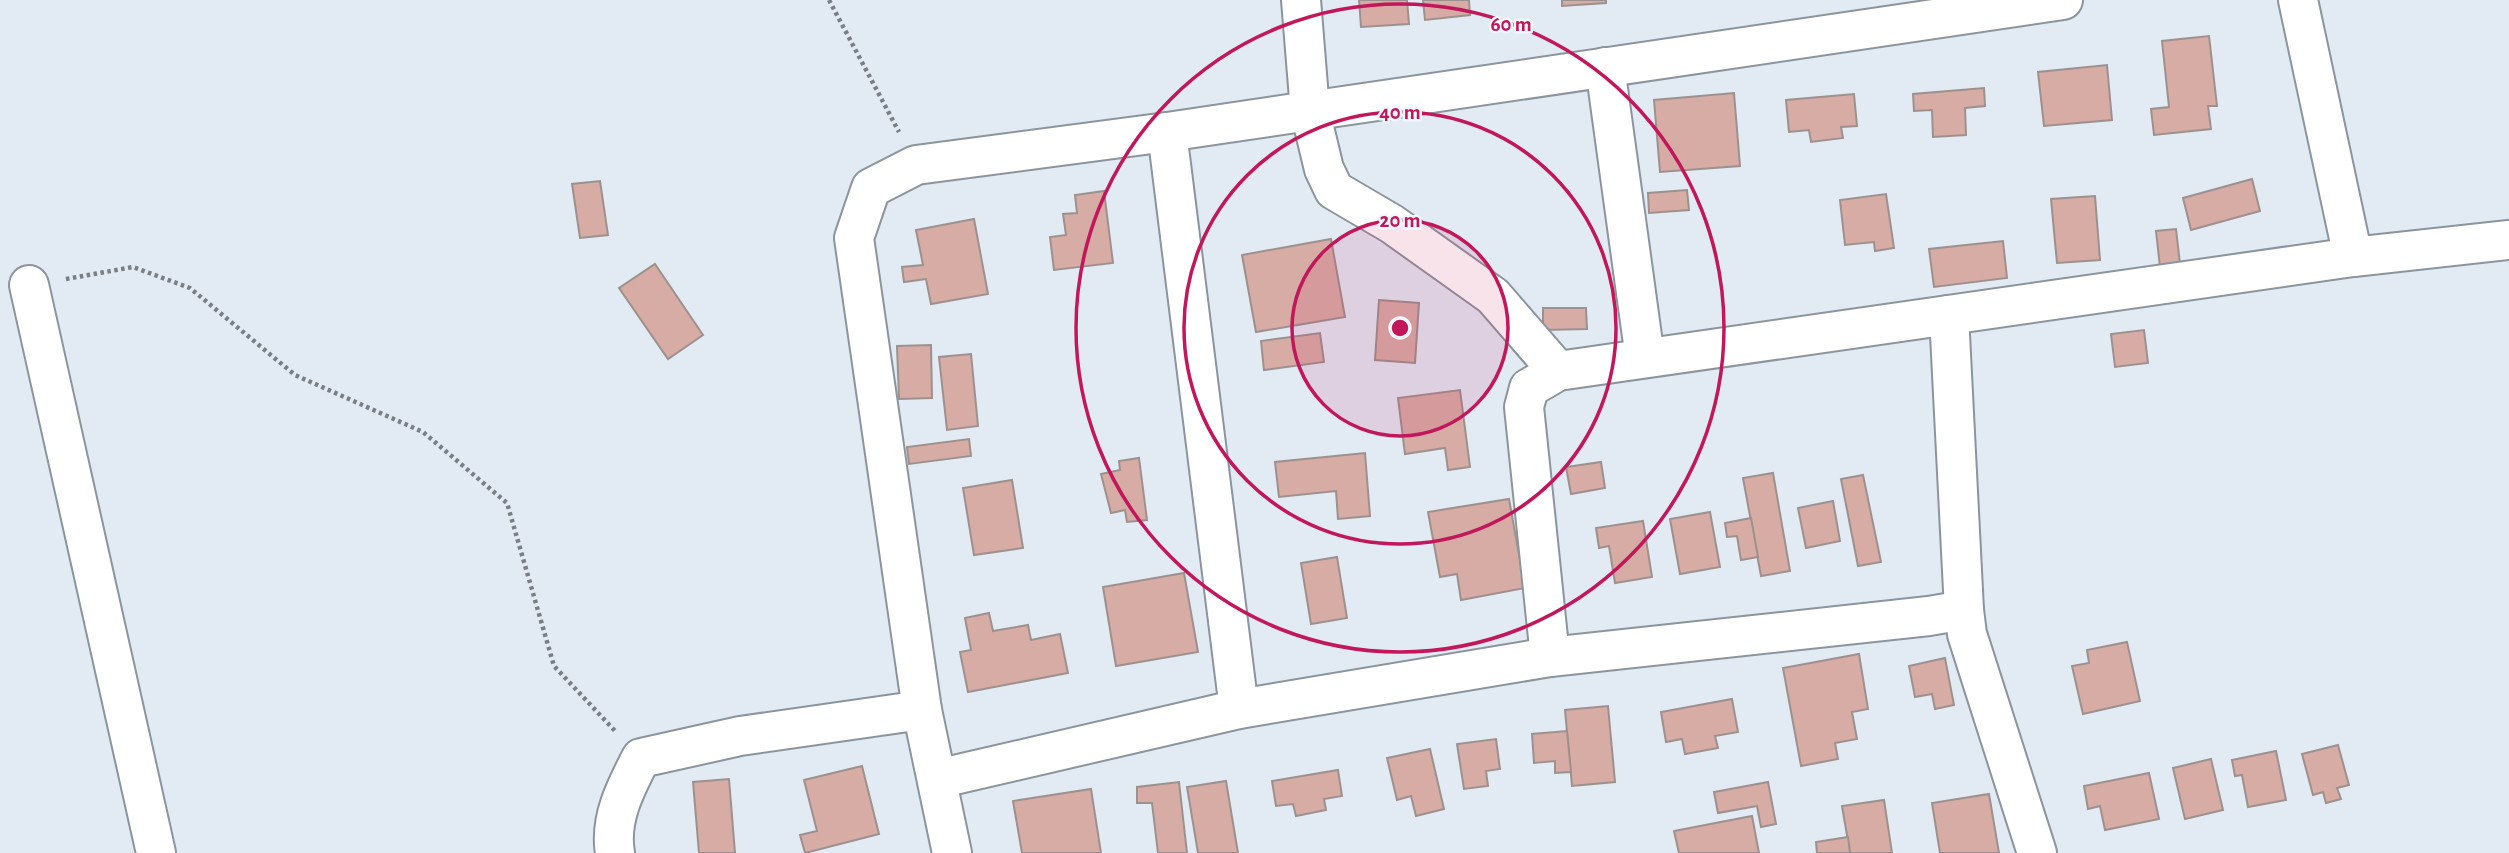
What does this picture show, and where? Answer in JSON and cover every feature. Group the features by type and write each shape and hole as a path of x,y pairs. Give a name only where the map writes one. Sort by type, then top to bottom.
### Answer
{"street":[{"path":"1301,0 1310,111 1324,169 1334,190 1392,224 1493,296 1558,371"},
{"path":"951,853 922,710 854,237 872,188 916,165 1167,132 2063,0"},
{"path":"2298,0 2353,257"},
{"path":"1605,68 1645,358"},
{"path":"1167,132 1239,709"},
{"path":"1550,657 1524,407 1529,388 1558,371 2353,257 2509,240"},
{"path":"29,285 156,853"},
{"path":"1949,315 1967,634 2037,853"},
{"path":"937,779 1239,709 1550,657 1964,610"},
{"path":"615,853 613,840 621,799 641,758 740,736 922,710"}],"path":[{"path":"829,0 916,165"},
{"path":"29,285 133,267 190,288 295,375 423,432 507,503 554,666 641,758"}],"building":[{"path":"1359,0 1407,0 1409,24 1361,27"},
{"path":"1423,0 1469,0 1470,15 1425,20"},
{"path":"1562,0 1606,0 1606,3 1562,6"},
{"path":"2209,36 2217,106 2208,106 2211,129 2154,135 2151,109 2169,107 2162,41"},
{"path":"2107,65 2112,120 2044,126 2038,72"},
{"path":"1984,88 1985,106 1965,108 1966,135 1933,137 1932,110 1914,111 1913,94"},
{"path":"1734,93 1740,166 1660,172 1654,100"},
{"path":"1854,94 1857,126 1841,127 1843,138 1811,142 1809,130 1789,132 1786,100"},
{"path":"2252,179 2260,211 2191,230 2183,198"},
{"path":"600,181 608,235 580,238 572,184"},
{"path":"1687,190 1689,210 1649,213 1648,193"},
{"path":"1104,191 1113,263 1054,270 1050,237 1066,235 1063,214 1077,213 1075,195"},
{"path":"1886,194 1894,248 1875,251 1874,242 1845,245 1840,200"},
{"path":"2095,196 2100,260 2057,263 2051,199"},
{"path":"974,219 988,294 931,304 926,279 904,282 902,267 923,265 916,230"},
{"path":"2176,229 2181,273 2161,276 2156,231"},
{"path":"1331,239 1345,317 1256,332 1242,255"},
{"path":"2003,241 2007,278 1934,287 1929,249"},
{"path":"655,264 703,335 668,359 619,288"},
{"path":"1379,300 1419,303 1415,363 1375,360"},
{"path":"1543,308 1586,308 1587,329 1543,330"},
{"path":"2144,330 2148,363 2115,367 2111,334"},
{"path":"1320,333 1324,362 1264,370 1261,341"},
{"path":"931,345 932,398 899,399 897,346"},
{"path":"971,354 978,426 947,430 939,357"},
{"path":"1460,390 1470,467 1448,470 1445,448 1405,454 1398,398"},
{"path":"969,439 971,456 909,464 907,447"},
{"path":"1365,453 1370,516 1338,519 1336,491 1279,497 1275,462"},
{"path":"1139,458 1147,520 1127,522 1125,510 1111,513 1101,474 1120,470 1119,461"},
{"path":"1601,462 1605,488 1571,494 1566,467"},
{"path":"1773,473 1790,571 1761,576 1743,478"},
{"path":"1863,475 1881,562 1858,566 1841,479"},
{"path":"1012,480 1023,548 974,555 963,488"},
{"path":"1509,499 1525,588 1461,600 1457,574 1440,577 1428,512"},
{"path":"1833,501 1840,541 1806,548 1798,508"},
{"path":"1710,512 1720,567 1680,574 1670,519"},
{"path":"1751,518 1758,557 1741,560 1737,536 1727,537 1725,523"},
{"path":"1643,521 1652,577 1615,583 1609,546 1599,548 1596,528"},
{"path":"1337,557 1347,618 1311,624 1301,563"},
{"path":"1184,573 1198,652 1116,666 1103,587"},
{"path":"989,613 993,631 1028,625 1031,640 1060,634 1068,673 968,692 960,652 971,650 965,618"},
{"path":"2127,642 2140,701 2083,714 2072,666 2089,663 2087,650"},
{"path":"1859,654 1868,709 1852,712 1857,739 1835,743 1838,759 1801,766 1783,668"},
{"path":"1945,658 1954,705 1935,709 1932,694 1915,697 1909,666"},
{"path":"1732,699 1738,732 1715,736 1718,748 1685,754 1682,739 1666,742 1661,712"},
{"path":"1608,706 1615,782 1572,786 1565,710"},
{"path":"1567,731 1571,772 1555,773 1555,761 1534,763 1532,734"},
{"path":"1496,739 1500,769 1486,771 1488,786 1464,789 1457,744"},
{"path":"2338,745 2349,785 2337,788 2341,799 2326,803 2323,792 2313,795 2302,754"},
{"path":"1430,749 1444,809 1416,816 1411,796 1397,800 1387,758"},
{"path":"2276,751 2286,800 2248,807 2242,775 2235,776 2232,760"},
{"path":"2211,759 2223,810 2185,819 2173,768"},
{"path":"862,766 879,834 805,853 800,835 817,831 804,780"},
{"path":"1338,770 1342,796 1324,799 1326,810 1296,816 1293,804 1276,806 1272,781"},
{"path":"2149,773 2159,819 2105,830 2100,806 2088,809 2084,786"},
{"path":"729,779 735,853 699,853 693,782"},
{"path":"1226,781 1238,853 1198,853 1187,787"},
{"path":"1179,782 1187,853 1158,853 1152,803 1137,803 1137,787"},
{"path":"1768,782 1776,824 1761,827 1757,806 1718,813 1714,792"},
{"path":"1091,789 1101,853 1022,853 1013,801"},
{"path":"1989,794 1999,853 1940,853 1932,803"},
{"path":"1884,800 1892,853 1850,853 1842,806"},
{"path":"1752,816 1759,853 1679,853 1674,831"},
{"path":"1848,837 1850,853 1817,853 1816,842"}]}
